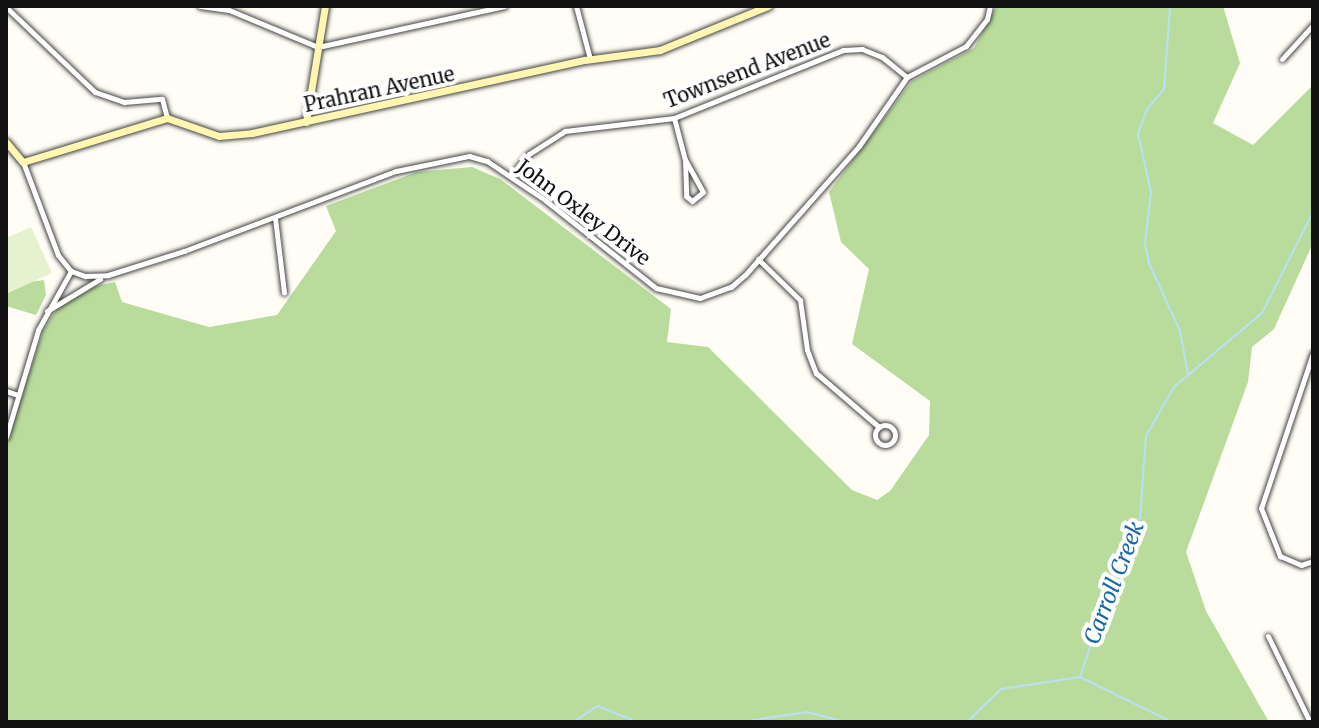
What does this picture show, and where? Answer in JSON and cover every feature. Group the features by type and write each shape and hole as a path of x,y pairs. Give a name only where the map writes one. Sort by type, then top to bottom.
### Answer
{"street":[{"path":"200,6 229,10 318,47 505,6"},
{"path":"306,122 325,6"},
{"path":"576,6 590,59"},
{"name":"Prahran Avenue","path":"167,118 226,137 590,59 660,50 768,6"},
{"name":"John Oxley Drive","path":"71,271 108,275 275,218 396,171 453,156 487,161 511,176 672,295 716,294 731,287 859,146 907,77 966,46 987,19 990,6"},
{"path":"6,7 95,92 124,102 162,99 167,118 23,162"},
{"path":"1282,59 1313,25"},
{"name":"Townsend Avenue","path":"511,176 529,154 565,131 674,118 843,50 862,49 882,57 907,77"},
{"path":"674,118 685,160 703,192 692,201 684,190 685,160"},
{"path":"6,142 23,162 58,255 71,271 45,313 6,437"},
{"path":"275,218 284,292"},
{"path":"758,259 800,300 807,350 816,373 879,427"},
{"path":"45,313 72,291 108,275"},
{"path":"1313,353 1261,508 1280,556 1301,565 1313,561"},
{"path":"6,391 18,395"},
{"path":"1268,636 1310,722"}],"green space":[{"path":"997,6 1223,6 1240,63 1213,123 1253,145 1313,85 1313,243 1274,329 1252,347 1248,382 1186,552 1206,611 1269,722 6,722 6,446 43,331 59,306 87,288 115,282 122,302 209,327 277,315 336,231 326,206 417,172 472,167 500,179 671,309 667,342 708,347 852,490 877,500 890,491 929,435 930,401 852,344 869,269 841,242 829,192 912,81 974,48"},
{"path":"31,227 52,273 6,294 6,238"},
{"path":"44,280 46,295 36,315 6,306 6,292 21,283"}],"waterway":[{"path":"1170,6 1164,89 1147,109 1138,134 1151,192 1145,243 1149,263 1180,331 1188,374"},
{"name":"Carroll Creek","path":"967,722 1001,689 1080,677 1114,576 1140,518 1146,436 1174,387 1262,313 1313,212"},
{"path":"1080,677 1172,722"},
{"name":"Carroll Creek","path":"573,722 598,706 637,722"},
{"name":"Carroll Creek","path":"740,722 807,712 844,722"}]}
